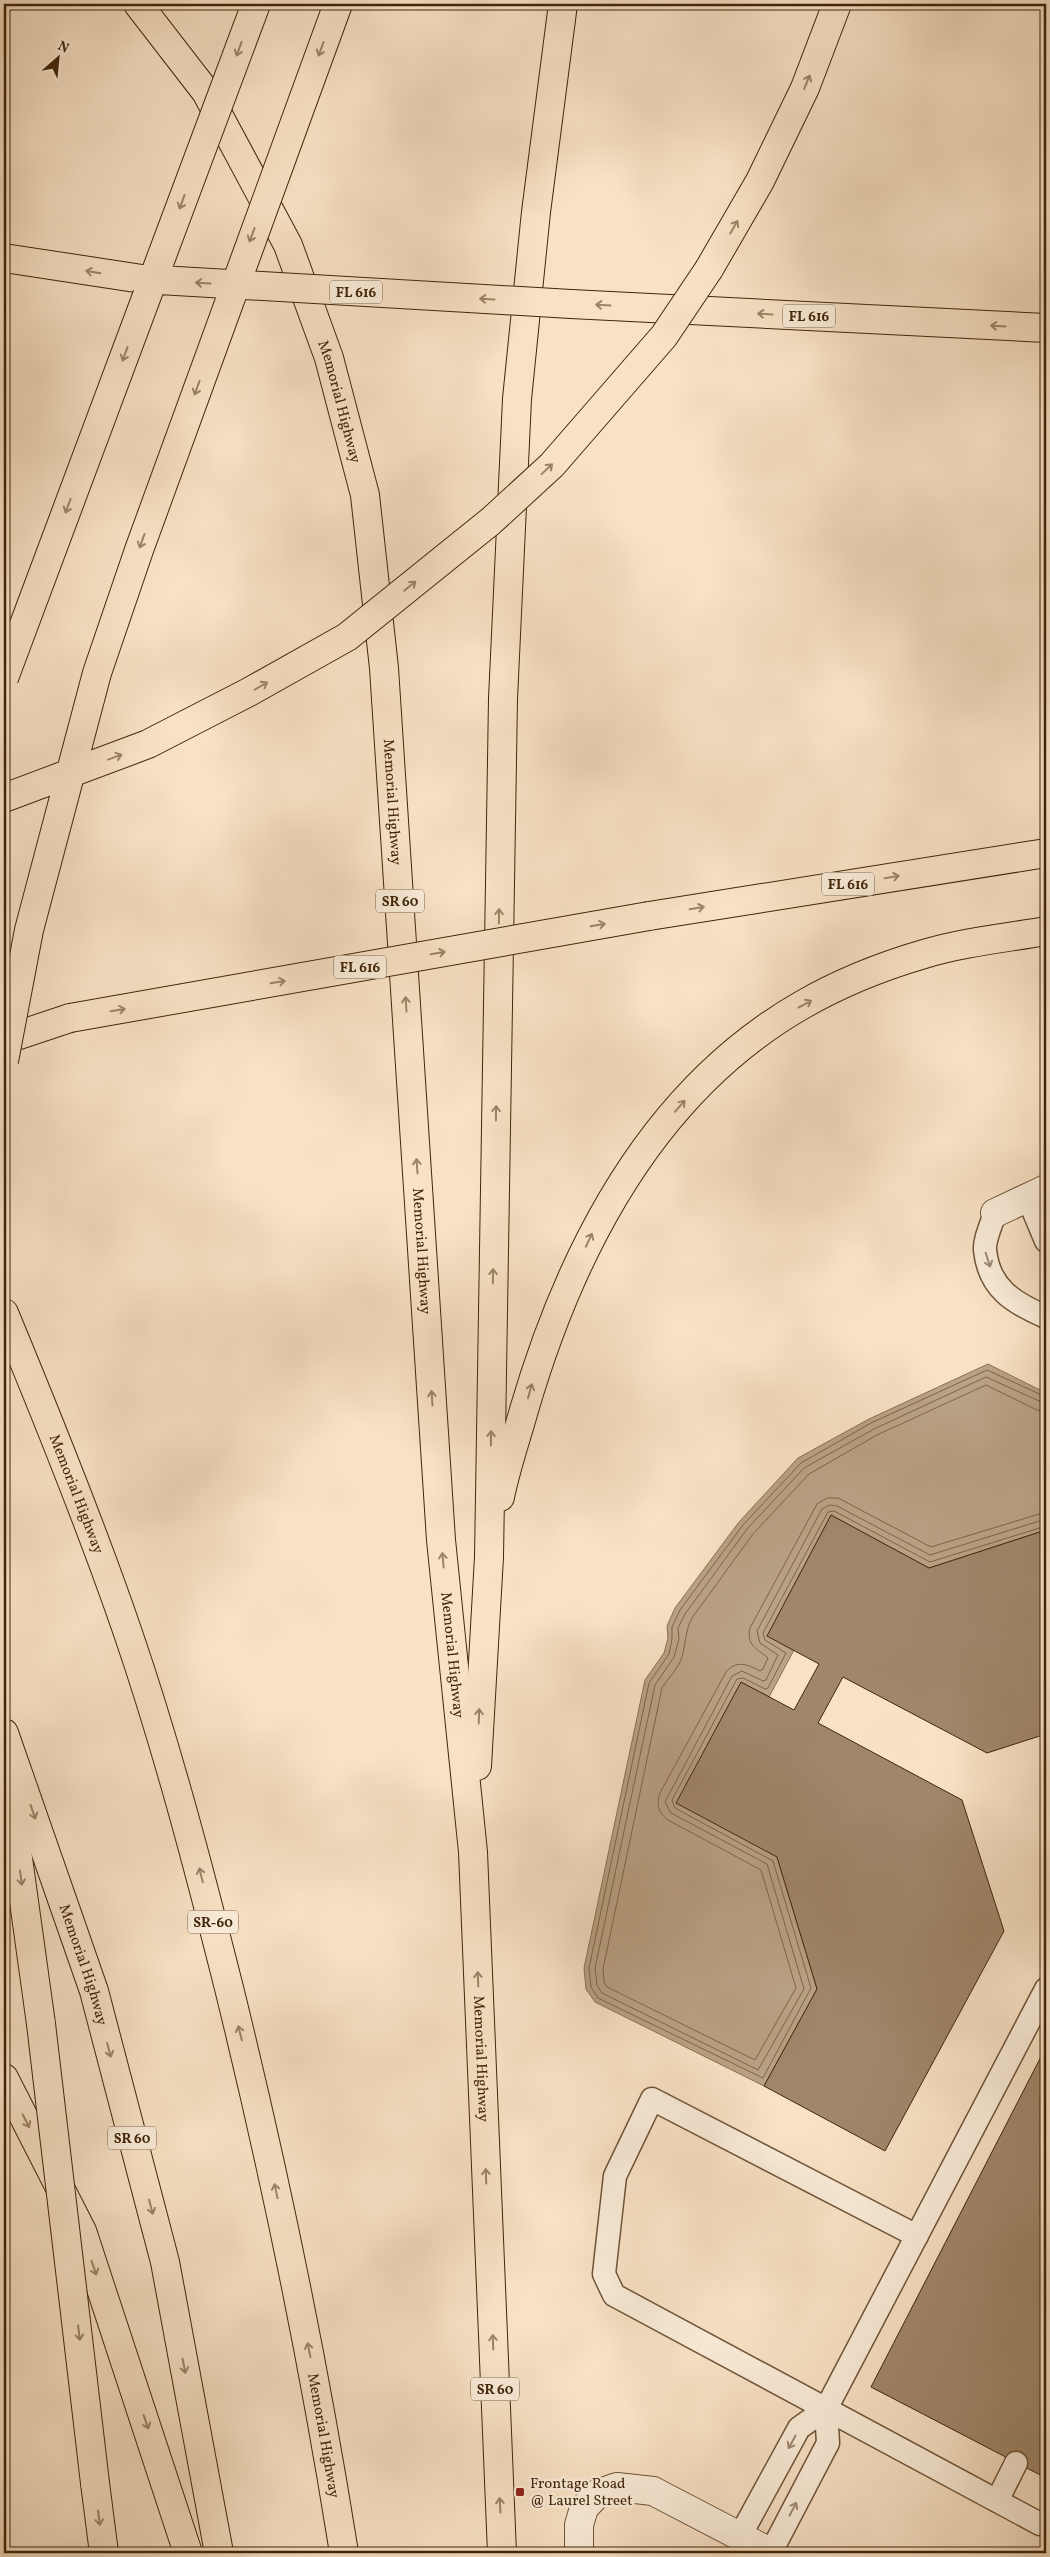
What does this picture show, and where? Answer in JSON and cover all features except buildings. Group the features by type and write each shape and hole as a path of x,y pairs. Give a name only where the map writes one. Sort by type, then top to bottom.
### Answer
{"highway":[{"name":"Memorial Highway","path":"138,4 206,92 288,246 329,358 365,495 385,688 441,1540 473,1852 502,2553"},
{"path":"4,678 256,4"},
{"path":"4,1062 29,930 97,673 139,550 338,4"},
{"path":"473,1852 489,1557 504,670 518,398 536,212 563,4"},
{"path":"4,798 148,744 249,692 347,637 491,521 552,465 664,336 709,269 764,172 805,88 837,4"},
{"name":"FL 616","path":"4,258 142,280 1046,328"},
{"name":"FL 616","path":"4,1013 70,1018 649,916 1046,852"},
{"path":"489,1557 506,1470 535,1372 565,1292 593,1230 620,1185 649,1142 682,1102 718,1067 758,1034 803,1004 861,977 926,953 1046,930"},
{"path":"4,1040 70,1018"},
{"name":"Memorial Highway","path":"4,1313 86,1514 129,1636 200,1869 249,2068 290,2257 324,2426 344,2553"},
{"name":"Memorial Highway","path":"4,1733 94,1991 165,2262 219,2553"},
{"path":"4,1760 44,2044 104,2553"},
{"path":"4,2078 82,2231 188,2553"}],"street":[{"path":"995,1213 1037,1194"},
{"path":"579,2553 579,2525 584,2508 597,2494 617,2487 653,2491 757,2548"}],"lane":[{"path":"1037,1194 1046,1241"},
{"path":"995,1213 984,1249 996,1283 1018,1304 1046,1317"},
{"path":"757,2548 799,2428 826,2409 1046,1989"},
{"path":"917,2236 652,2099 615,2176 604,2274 614,2295 1040,2524"},
{"path":"757,2548 828,2443 826,2409"},
{"path":"997,2501 1016,2463"}],"water":[{"path":"988,1364 1046,1393 1046,1530 929,1568 831,1516 794,1650 769,1697 741,1682 777,1857 817,1989 764,2086 595,2002 586,1989 584,1968 645,1680 664,1653 668,1638 667,1626 675,1608 739,1522 798,1458 869,1419"}],"place":[{"name":"Frontage Road @ Laurel Street","path":"520,2492"}]}
